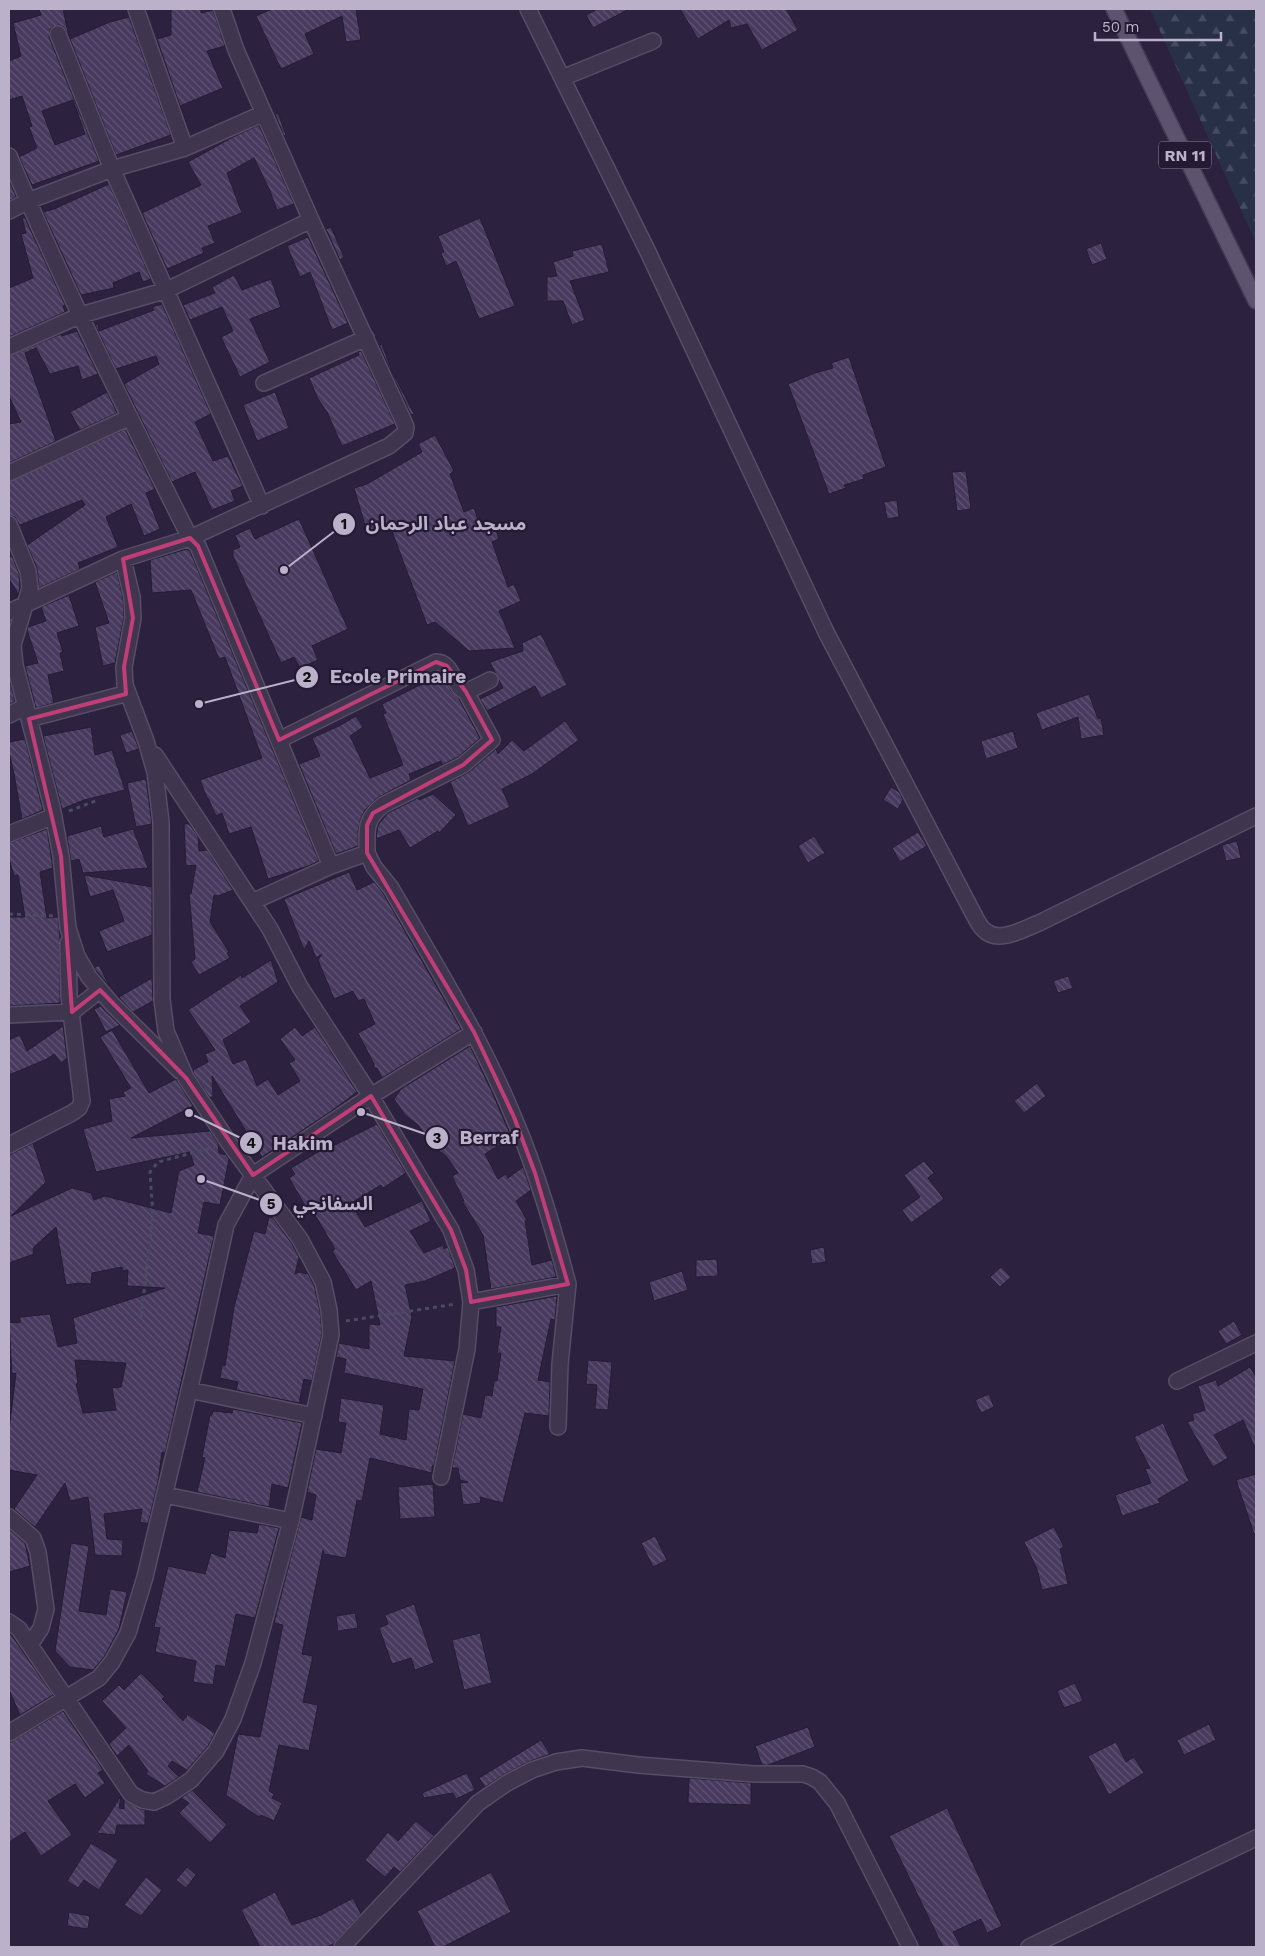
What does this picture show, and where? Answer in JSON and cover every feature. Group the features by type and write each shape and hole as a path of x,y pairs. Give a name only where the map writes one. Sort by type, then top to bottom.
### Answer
{"main road":[{"name":"RN 11","path":"1114,9 1256,301"}],"street":[{"path":"136,9 185,148"},
{"path":"18,625 9,612 123,559 190,538 262,506 389,446 405,433 406,427 403,420 311,220 236,50 222,9"},
{"path":"528,9 652,260 826,632 974,915 984,930 995,935 1004,936 1039,923 1256,816"},
{"path":"58,34 112,168 262,506"},
{"path":"562,78 653,41"},
{"path":"9,211 28,201 112,168 185,148 264,113"},
{"path":"9,156 28,201 130,417 190,538 198,546 331,866"},
{"path":"9,348 82,315 167,290 311,220"},
{"path":"264,383 366,338"},
{"path":"9,473 130,417"},
{"path":"9,524 28,571 30,588 13,645 15,665 54,816 68,928 77,956 89,977 186,1078"},
{"path":"9,1622 19,1629 131,1794 142,1800 154,1802 191,1780 216,1750 233,1719 253,1663 291,1521 331,1334 329,1310 323,1282 300,1239 229,1143 186,1078 166,1031 162,1000 161,822 155,772 146,741 125,685 124,667 132,611 132,597 123,559"},
{"path":"279,740 436,662 441,662 447,666 460,687 466,692 492,740 463,765 383,805 373,813 367,825 366,853 374,867 391,888 474,1032 514,1117 532,1165 568,1284 560,1364 558,1427"},
{"path":"466,692 490,680"},
{"path":"9,715 128,693"},
{"path":"146,741 270,929 300,987 371,1096 451,1230 466,1270 471,1302 467,1349 441,1477"},
{"path":"9,834 54,816"},
{"path":"252,902 331,866 366,853"},
{"path":"9,1145 56,1122 79,1108 82,1101 69,996 67,917"},
{"path":"9,1015 72,1012 100,990"},
{"path":"9,1733 99,1678 112,1662 128,1633 145,1577 165,1495 226,1225 253,1175 371,1096 474,1032"},
{"path":"471,1302 568,1284"},
{"path":"1178,1381 1256,1343"},
{"path":"189,1390 314,1416"},
{"path":"165,1495 291,1521"},
{"path":"9,1518 33,1538 38,1552 46,1609 41,1628 30,1645"},
{"path":"342,1947 478,1803 507,1783 532,1770 556,1762 582,1758 647,1766 754,1774 803,1774 812,1777 820,1782 837,1803 910,1947"},
{"path":"1029,1947 1256,1838"}],"path":[{"path":"54,816 98,800"},
{"path":"9,914 67,917"},
{"path":"140,1317 153,1215 150,1172 158,1162 229,1143"},
{"path":"330,1323 471,1302"}],"highlighted area":[{"path":"190,538 198,546 279,740 436,662 447,666 466,692 492,740 463,765 373,813 367,825 367,853 474,1032 514,1117 535,1173 568,1284 471,1302 466,1270 451,1230 371,1096 253,1175 186,1078 100,990 72,1012 61,856 29,719 126,694 124,667 133,618 123,559"}],"green space":[{"path":"1150,9 1256,9 1256,243"}],"building":[{"path":"39,9 63,9 69,37 64,27 59,25 50,29 49,37 99,161 32,185 19,157 37,148 29,127 32,126 22,96 9,100 9,61 21,56 13,23 41,15","holes":["73,100 85,134 55,145 42,111"]},
{"path":"171,9 201,9 201,13 213,10 225,46 207,51 223,88 180,106 157,39 171,35"},
{"path":"272,9 358,9 356,10 361,40 346,42 342,16 305,34 314,54 281,69 256,16"},
{"path":"598,9 629,9 593,28 586,15"},
{"path":"680,9 786,9 798,30 762,50 747,24 731,28 729,20 698,39"},
{"path":"129,17 171,135 116,155 70,39 110,22"},
{"path":"278,113 286,135 284,136 275,114"},
{"path":"259,125 294,204 277,210 254,158 227,173 242,213 208,226 215,243 202,248 204,253 167,269 142,213 201,185 188,162"},
{"path":"9,179 16,197 9,201"},
{"path":"109,184 151,279 143,282 139,272 113,283 114,288 81,295 43,212 54,209"},
{"path":"22,218 25,218 65,305 63,306 65,312 9,337 9,288 33,278 21,234 26,233"},
{"path":"480,218 515,306 479,319 456,261 446,266 441,253 444,252 438,236"},
{"path":"331,227 344,257 340,260 326,229"},
{"path":"308,237 348,323 332,330 310,272 300,277 287,246"},
{"path":"1101,243 1107,259 1092,265 1086,249"},
{"path":"602,244 609,272 570,281 585,320 572,325 563,301 547,301 547,277 557,276 553,262 573,256 572,251"},
{"path":"234,275 242,290 271,279 281,307 250,319 270,362 240,377 221,337 233,331 222,307 190,320 183,305 215,293 212,287"},
{"path":"162,304 211,414 195,422 213,461 228,456 243,486 231,491 235,501 212,510 195,472 172,482 124,384 159,364 156,356 116,369 95,325 98,324 99,331 154,310 152,307"},
{"path":"77,331 98,374 82,380 78,366 50,374 36,348 25,353 56,441 9,463 9,424 21,422 9,396 9,356 61,334 62,336"},
{"path":"382,344 391,369 414,414 411,415 379,345"},
{"path":"361,351 395,424 342,446 309,378 359,355 358,352"},
{"path":"849,357 886,467 863,475 864,479 844,485 846,488 829,494 788,384 833,368 831,363"},
{"path":"107,392 117,413 80,430 70,412"},
{"path":"275,392 289,428 257,441 243,405"},
{"path":"125,429 155,489 146,493 160,529 144,536 131,504 106,517 118,547 78,563 80,569 39,588 37,568 27,545 85,505 82,500 20,525 15,517 9,515 9,482"},
{"path":"435,435 454,471 450,474 464,512 474,508 482,531 495,527 499,539 492,542 508,587 514,584 521,601 499,611 515,648 469,651 435,622 427,625 390,526 367,532 354,488 367,484 422,452 418,444"},
{"path":"966,471 971,509 957,511 952,472"},
{"path":"897,500 899,517 887,519 884,502"},
{"path":"299,519 348,629 312,646 318,660 300,668 294,657 281,663 233,556 233,550 240,547 235,535 250,528 255,539"},
{"path":"187,549 190,551 319,861 268,879 251,827 229,834 222,813 216,816 200,780 262,758 225,657 219,659 191,590 152,593 150,560"},
{"path":"12,556 19,573 20,587 18,596 9,579 9,558"},
{"path":"117,572 123,598 124,617 115,663 103,666 95,627 109,623 95,582"},
{"path":"69,595 79,626 57,633 63,652 60,653 64,671 48,675 54,703 36,708 25,666 38,663 27,630 28,627 46,621 41,607"},
{"path":"541,634 567,685 541,698 535,686 487,711 480,699 503,688 490,662 523,651 522,643"},
{"path":"443,677 451,691 459,699 480,738 458,757 442,765 441,761 409,774 411,780 377,798 365,810 361,818 358,831 358,846 336,854 299,764 320,756 312,738 356,716 363,727 350,736 370,778 403,765 383,714 386,713 382,704 422,684"},
{"path":"9,678 15,701 9,705"},
{"path":"1089,694 1098,719 1101,718 1104,735 1081,739 1078,717 1042,730 1036,713"},
{"path":"565,721 579,740 532,774 502,789 510,807 468,826 450,782 469,772 496,749 498,754 512,740 524,751"},
{"path":"91,727 95,755 112,750 125,790 84,800 62,809 43,736"},
{"path":"132,731 139,749 126,753 120,735"},
{"path":"1013,731 1018,748 986,759 981,741"},
{"path":"25,739 43,810 22,819 9,752 9,742"},
{"path":"146,779 152,824 136,827 127,783"},
{"path":"891,787 899,792 903,800 898,809 883,800"},
{"path":"433,794 456,815 439,833 438,831 410,848 399,830 376,839 378,825 388,813 418,798 419,800"},
{"path":"184,824 189,824 198,836 199,851 207,850 233,890 218,896 214,895 210,922 229,952 227,953 230,958 199,975 191,962 195,959 189,893 191,894 196,865 186,866"},
{"path":"101,826 104,837 133,829 148,868 83,873 79,859 71,861 67,836"},
{"path":"47,829 53,868 40,872 47,918 58,917 60,1003 9,1006 9,917 25,917 18,875 14,876 9,859 9,843"},
{"path":"918,832 927,846 900,862 892,848"},
{"path":"814,836 825,853 808,863 798,846"},
{"path":"1237,841 1241,858 1226,861 1222,845"},
{"path":"349,872 357,890 374,882 383,893 461,1029 382,1078 377,1068 374,1068 374,1064 358,1033 375,1024 364,999 358,1001 353,991 334,999 318,960 322,954 316,958 309,941 304,950 284,899"},
{"path":"84,875 152,887 152,935 107,952 99,931 124,921 113,890 90,897"},
{"path":"271,960 278,982 240,1006 251,1022 223,1040 233,1064 246,1059 257,1086 268,1079 278,1095 300,1081 289,1063 295,1060 280,1039 295,1027 302,1036 315,1027 357,1092 262,1157 212,1076 213,1096 210,1098 194,1074 193,1070 208,1062 205,1054 215,1050 188,1010 241,975 242,978"},
{"path":"99,965 110,987 94,968"},
{"path":"1068,976 1073,988 1058,993 1053,981"},
{"path":"152,978 153,1001 133,1012 119,997"},
{"path":"101,1006 120,1025 106,1032 94,1009"},
{"path":"63,1026 67,1058 61,1063 54,1054 47,1059 9,1075 9,1040 20,1035 27,1051"},
{"path":"112,1030 149,1093 176,1079 193,1106 131,1138 210,1131 218,1143 219,1153 226,1155 229,1159 220,1205 204,1202 198,1233 214,1236 165,1453 162,1452 158,1482 148,1524 140,1522 142,1509 104,1514 107,1539 123,1540 122,1556 95,1555 88,1497 70,1501 65,1483 35,1527 14,1509 37,1475 9,1470 9,1430 16,1373 12,1374 9,1322 20,1323 20,1317 50,1314 58,1347 77,1343 73,1318 165,1288 127,1286 128,1270 123,1271 122,1267 92,1273 91,1284 78,1283 66,1285 56,1227 33,1248 34,1254 9,1263 9,1155 33,1143 46,1182 11,1216 72,1188 91,1193 94,1200 105,1196 171,1213 179,1171 194,1165 190,1152 96,1172 83,1129 112,1121 109,1099 125,1096 123,1092 131,1088 100,1037","holes":["75,1360 126,1363 121,1387 112,1388 116,1410 83,1413 76,1384 78,1384"]},
{"path":"470,1046 513,1141 510,1138 485,1154 498,1179 506,1174 508,1178 523,1167 531,1190 516,1201 527,1220 525,1221 532,1265 552,1260 556,1277 491,1289 483,1235 462,1201 464,1201 452,1176 458,1173 446,1156 435,1148 418,1125 405,1115 394,1099 401,1089"},
{"path":"1037,1083 1046,1096 1024,1113 1014,1101"},
{"path":"377,1124 406,1173 383,1188 381,1185 351,1203 365,1227 422,1201 431,1221 410,1231 424,1253 443,1245 444,1249 448,1247 455,1268 425,1281 405,1285 412,1317 404,1356 455,1361 432,1473 370,1458 362,1501 357,1500 346,1558 324,1554 323,1550 302,1654 313,1656 303,1702 318,1705 309,1751 279,1745 269,1791 274,1794 272,1798 282,1803 274,1821 261,1815 259,1817 226,1795 238,1734 260,1737 283,1625 274,1623 301,1517 312,1520 316,1495 307,1492 316,1449 341,1453 346,1423 338,1422 341,1398 384,1405 380,1434 406,1440 409,1409 419,1410 423,1389 344,1373 346,1359 336,1357 339,1343 369,1349 369,1324 380,1325 371,1281 356,1290 332,1251 335,1249 311,1208 310,1214 289,1178 295,1174 291,1168 328,1146 329,1148"},
{"path":"924,1161 934,1173 928,1178 944,1199 911,1223 902,1210 920,1197 904,1175"},
{"path":"269,1217 273,1218 292,1244 299,1257 295,1274 299,1272 308,1274 314,1285 320,1311 322,1334 312,1381 304,1379 299,1403 236,1390 238,1382 220,1378 222,1365 225,1366 234,1307 254,1231 265,1234"},
{"path":"824,1247 826,1262 812,1264 810,1250"},
{"path":"717,1259 718,1276 696,1277 696,1260"},
{"path":"1001,1267 1011,1277 1000,1287 990,1277"},
{"path":"682,1271 688,1290 654,1301 649,1282"},
{"path":"557,1296 555,1320 551,1319 538,1380 550,1382 549,1416 525,1413 503,1503 480,1497 481,1503 463,1505 460,1483 468,1482 460,1480 458,1468 452,1468 463,1414 481,1418 485,1395 492,1396 494,1381 497,1381 501,1353 497,1353 501,1327 496,1327 496,1307"},
{"path":"1234,1321 1242,1335 1226,1344 1218,1331"},
{"path":"588,1360 612,1362 608,1410 595,1409 597,1385 586,1384"},
{"path":"1250,1367 1256,1377 1256,1450 1243,1420 1214,1435 1228,1458 1213,1467 1187,1422 1194,1420 1192,1414 1205,1410 1198,1386 1216,1380 1218,1386"},
{"path":"989,1394 994,1407 981,1413 975,1400"},
{"path":"233,1409 302,1423 288,1488 272,1484 269,1507 197,1492 205,1458 202,1457 210,1415 212,1415 213,1411 232,1413"},
{"path":"1163,1423 1189,1481 1158,1499 1160,1503 1122,1516 1115,1495 1151,1483 1145,1469 1150,1468 1134,1437"},
{"path":"1256,1474 1256,1533 1254,1534 1236,1480"},
{"path":"433,1484 435,1517 400,1519 398,1487"},
{"path":"259,1524 279,1528 255,1618 236,1614 225,1667 216,1665 213,1685 193,1682 196,1661 155,1652 160,1628 154,1627 168,1566 205,1574 211,1553 225,1558 229,1530 257,1533"},
{"path":"1054,1527 1064,1547 1060,1549 1068,1584 1042,1590 1037,1569 1024,1542"},
{"path":"9,1529 25,1543 30,1566 9,1572"},
{"path":"655,1536 667,1560 653,1567 641,1543"},
{"path":"71,1543 89,1546 79,1611 106,1615 110,1589 127,1592 119,1629 104,1657 93,1670 70,1667 55,1651"},
{"path":"414,1604 434,1663 415,1670 411,1658 392,1664 379,1628 388,1624 385,1615"},
{"path":"355,1613 358,1628 338,1631 336,1616"},
{"path":"9,1633 53,1695 20,1715 9,1690"},
{"path":"480,1633 492,1683 464,1690 452,1640"},
{"path":"141,1673 165,1697 162,1699 183,1721 187,1714 215,1733 208,1746 187,1770 172,1761 168,1766 179,1777 165,1786 146,1774 148,1771 129,1745 117,1756 109,1744 126,1728 102,1701 119,1685 124,1690"},
{"path":"1075,1683 1083,1701 1064,1708 1057,1691"},
{"path":"63,1711 103,1770 98,1773 105,1783 85,1798 75,1784 48,1801 72,1835 41,1856 25,1832 9,1842 9,1743"},
{"path":"1209,1724 1216,1740 1184,1755 1177,1740"},
{"path":"808,1727 815,1747 768,1765 762,1765 755,1746"},
{"path":"541,1740 550,1754 528,1762 485,1787 479,1778"},
{"path":"1116,1742 1126,1762 1134,1757 1144,1773 1109,1795 1088,1756"},
{"path":"467,1773 475,1790 456,1799 453,1793 424,1798 422,1793"},
{"path":"689,1778 751,1783 751,1805 688,1803"},
{"path":"192,1790 227,1825 210,1843 179,1813 189,1803 181,1798"},
{"path":"121,1796 119,1808 124,1809 124,1800 145,1810 145,1825 117,1825 115,1835 97,1833"},
{"path":"947,1808 1002,1926 987,1933 981,1919 953,1932 961,1947 943,1947 889,1836"},
{"path":"416,1821 434,1836 400,1872 394,1867 385,1877 365,1860 388,1832 398,1841"},
{"path":"91,1843 118,1860 99,1890 84,1880 78,1888 67,1881"},
{"path":"187,1867 196,1875 186,1888 176,1880"},
{"path":"491,1872 511,1912 443,1947 435,1947 417,1911"},
{"path":"146,1877 162,1890 141,1916 124,1905"},
{"path":"275,1892 292,1925 321,1915 353,1898 361,1914 333,1944 327,1947 260,1947 241,1910"},
{"path":"69,1912 90,1916 88,1929 67,1926"}],"place":[{"name":"مسجد عباد الرحمان","path":"284,570"},
{"name":"Ecole Primaire","path":"199,704"},
{"name":"Berraf","path":"361,1112"},
{"name":"Hakim","path":"189,1113"},
{"name":"السفانجي","path":"201,1179"}]}
